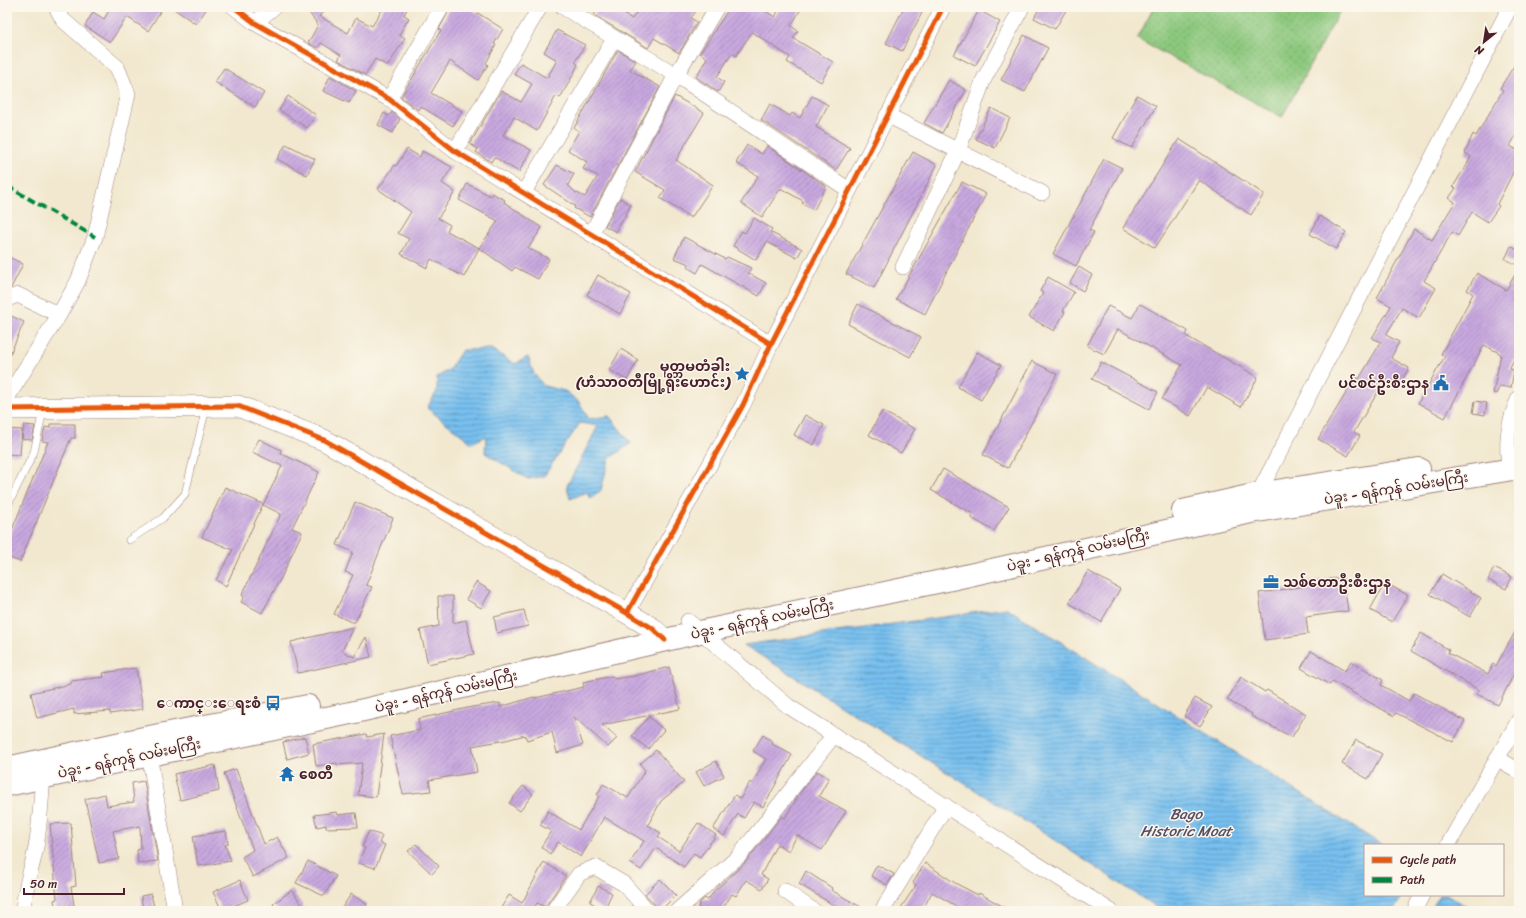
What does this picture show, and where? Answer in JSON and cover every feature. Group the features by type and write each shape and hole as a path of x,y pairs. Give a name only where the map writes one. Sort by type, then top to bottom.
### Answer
{"highway":[{"name":"ပဲခူး - ရန်ကုန် လမ်းမကြီး","path":"7,768 144,738 351,698 658,634 953,564 1254,503 1514,462"},
{"name":"ပဲခူး - ရန်ကုန် လမ်းမကြီး","path":"7,784 355,712 658,634"}],"street":[{"path":"7,398 59,315 78,281 95,237 128,94 117,66 63,20 56,7"},
{"path":"234,7 255,23 388,99 455,151 771,344"},
{"path":"255,23 274,7"},
{"path":"388,99 442,7"},
{"path":"455,151 540,7"},
{"path":"563,7 676,75 849,190"},
{"path":"591,234 676,75 717,7"},
{"path":"627,613 743,405 771,344 942,7"},
{"path":"903,268 958,151 983,81 1022,7"},
{"path":"1254,503 1510,7"},
{"path":"524,192 614,39"},
{"path":"887,115 1042,193"},
{"path":"7,299 18,295 59,315"},
{"path":"1514,462 1511,414 1519,398"},
{"path":"7,409 238,406 324,440 627,613 658,634"},
{"path":"694,626 788,706 1111,911"},
{"path":"1449,844 1519,720"},
{"path":"677,911 739,856 834,735"},
{"path":"149,754 175,911"},
{"path":"1497,758 1519,771"},
{"path":"23,911 28,878 36,849 43,776"},
{"path":"882,911 946,806"},
{"path":"553,911 579,874 595,867 624,884 648,911"},
{"path":"785,891 814,911"},
{"path":"1414,911 1422,896"}],"lane":[{"path":"129,540 163,518 185,494 206,406"},
{"path":"7,507 34,452 44,409"}],"green space":[{"path":"1154,7 1342,7 1282,117 1137,39"}],"water":[{"path":"491,349 515,364 528,357 534,374 544,386 565,391 579,402 589,419 609,416 631,443 609,459 601,490 591,499 587,492 570,499 567,486 598,426 580,423 544,476 528,479 485,453 486,436 472,443 427,408 437,391 437,377 449,370 462,350"},
{"name":"Bago Historic Moat","path":"1007,608 1380,844 1364,844 1364,896 1402,896 1394,911 1162,911 1042,832 744,645"},
{"path":"1438,896 1450,896 1474,911 1431,911"}],"building":[{"path":"111,7 163,7 148,31 127,17 110,42 85,26 93,12 104,19"},
{"path":"171,7 208,7 196,24"},
{"path":"305,7 329,7 319,16 348,33 356,18 372,26 384,7 408,7 404,15 409,18 399,35 405,38 388,66 375,59 365,75 338,60 341,55 321,43 318,48 308,43 318,25"},
{"path":"451,7 468,7 503,29 494,44 496,45 486,63 488,65 478,80 450,61 431,93 462,111 453,126 420,106 418,110 401,97 441,30 439,29"},
{"path":"599,7 613,7 632,19 640,7 699,7 691,18 697,22 679,53 654,38 648,48 594,15"},
{"path":"730,7 759,7 775,17 780,7 802,7 791,26 798,31 793,38 833,62 821,82 787,62 790,57 752,32 736,56 732,53 717,77 724,82 718,92 696,77 707,58 700,53"},
{"path":"904,7 925,7 902,51 886,43"},
{"path":"1040,7 1068,7 1055,29 1034,18"},
{"path":"979,10 1000,22 975,66 954,55"},
{"path":"557,30 585,45 575,62 578,64 573,75 560,98 556,96 537,131 514,117 503,135 531,150 519,172 494,157 491,162 476,152 478,149 470,144 501,91 521,102 532,84 514,74 521,63 547,78 557,60 544,52"},
{"path":"1024,35 1048,48 1025,92 1001,80"},
{"path":"618,50 636,61 630,70 660,87 590,217 574,208 575,206 544,185 557,165 574,174 568,185 575,192 585,197 598,176 583,169 587,162 568,150 579,131 574,128"},
{"path":"1519,58 1519,130 1510,146 1519,151 1519,161 1497,204 1499,206 1488,222 1472,212 1458,236 1452,232 1424,281 1436,288 1419,318 1402,308 1386,335 1399,342 1391,358 1409,368 1397,390 1384,382 1354,432 1360,436 1348,456 1318,439 1356,377 1359,379 1381,342 1372,338 1391,306 1377,298 1414,229 1432,240 1455,202 1449,198 1456,188 1453,187 1471,157 1465,153 1473,134 1476,136 1503,90 1500,88"},
{"path":"224,68 264,93 255,107 215,82"},
{"path":"330,76 356,91 349,103 323,91"},
{"path":"949,80 966,90 942,133 924,123"},
{"path":"1137,95 1156,106 1132,148 1113,138"},
{"path":"288,96 316,115 307,128 279,110"},
{"path":"675,96 704,113 676,160 713,185 691,218 660,198 665,190 635,172"},
{"path":"812,96 828,105 816,127 850,148 836,170 761,120 770,104 790,116 792,113 800,118"},
{"path":"991,108 1010,118 995,148 976,139"},
{"path":"392,112 400,119 393,133 378,125 384,113 389,116"},
{"path":"1179,139 1264,194 1251,215 1199,180 1155,248 1123,228"},
{"path":"286,144 315,159 307,175 277,159"},
{"path":"747,145 762,154 767,146 826,186 814,210 802,203 803,201 782,189 780,189 762,217 741,203 758,176 736,163"},
{"path":"407,149 420,157 422,151 452,167 442,183 455,192 438,218 450,225 447,231 479,248 464,277 431,259 427,268 401,254 409,239 398,233 411,212 378,189"},
{"path":"913,152 937,165 874,288 846,274"},
{"path":"1104,159 1122,168 1089,230 1094,232 1076,266 1053,254"},
{"path":"962,182 986,194 925,314 896,299"},
{"path":"467,184 491,196 492,193 505,200 504,202 542,228 528,248 549,259 538,279 515,267 512,271 479,248 498,221 459,200"},
{"path":"620,198 631,205 616,232 605,226"},
{"path":"1320,216 1346,232 1336,249 1310,234"},
{"path":"754,218 772,229 770,232 802,249 797,258 767,242 756,260 733,246 742,231 745,233"},
{"path":"684,237 725,259 727,257 751,268 748,273 766,283 759,296 702,264 697,273 687,267 689,264 674,258"},
{"path":"1511,246 1519,251 1519,266 1505,259"},
{"path":"7,256 23,264 11,288 7,289"},
{"path":"1079,267 1092,275 1083,291 1070,283"},
{"path":"1519,268 1519,350 1509,369 1514,370 1511,388 1500,386 1496,394 1493,393 1501,354 1484,345 1445,418 1418,403 1445,356 1441,354 1473,294 1467,290 1477,273 1506,290"},
{"path":"598,275 631,294 620,314 587,295"},
{"path":"1048,277 1074,292 1054,331 1029,317 1043,293 1040,291"},
{"path":"858,304 921,337 910,357 848,324"},
{"path":"1140,304 1188,331 1186,336 1258,377 1241,407 1207,387 1190,416 1162,399 1182,365 1118,329 1104,354 1087,346 1108,306 1132,318"},
{"path":"7,314 24,322 7,361"},
{"path":"621,349 638,360 627,380 609,370"},
{"path":"977,352 1001,365 981,400 958,387"},
{"path":"1032,361 1057,374 1008,468 983,455"},
{"path":"1101,362 1158,392 1149,409 1092,379"},
{"path":"1475,401 1487,403 1485,415 1473,413"},
{"path":"882,411 915,429 901,453 869,435"},
{"path":"805,415 824,425 814,445 794,435"},
{"path":"50,424 75,424 75,438 71,438 20,562 7,557 7,542 48,442 42,441 45,427 50,428"},
{"path":"24,425 35,426 32,440 22,439"},
{"path":"7,429 22,430 20,455 7,454"},
{"path":"259,439 281,450 280,453 319,472 292,528 302,532 282,576 262,613 241,602 244,597 242,595 281,514 263,505 282,466 252,452"},
{"path":"943,469 1009,507 994,531 970,517 973,514 931,490"},
{"path":"225,487 263,504 226,586 216,580 233,550 202,537"},
{"path":"355,502 393,518 366,585 372,587 355,622 351,622 334,614 353,575 345,572 353,552 337,545"},
{"path":"1494,568 1512,577 1506,589 1488,580"},
{"path":"1088,571 1120,589 1101,622 1069,603"},
{"path":"1442,574 1481,598 1470,617 1430,594"},
{"path":"1343,577 1348,611 1306,617 1308,634 1265,640 1259,593 1306,586 1305,583"},
{"path":"476,582 491,591 481,608 466,599"},
{"path":"1385,583 1408,595 1392,622 1370,610"},
{"path":"438,596 453,596 453,623 466,620 474,654 428,664 420,630 439,626"},
{"path":"524,610 528,626 497,633 494,617"},
{"path":"1519,625 1519,664 1498,705 1477,694 1479,690 1411,651 1421,633 1449,650 1448,653 1488,674 1493,664 1496,666"},
{"path":"353,627 342,651 354,657 366,637 371,657 298,673 291,642"},
{"path":"1311,651 1345,671 1351,661 1383,680 1381,685 1409,701 1414,693 1465,721 1453,742 1396,713 1394,716 1332,681 1330,685 1301,668"},
{"path":"669,667 680,709 602,725 617,738 608,747 573,716 583,745 557,753 552,732 527,740 525,735 472,746 477,772 429,780 431,791 403,794 390,736 420,730 418,719 472,707 500,703 500,707 534,697 584,687 583,682 613,676 614,679 634,676"},
{"path":"136,668 143,709 110,714 110,711 74,714 74,709 37,718 31,693 71,684 71,681 104,677 103,673"},
{"path":"1241,677 1265,692 1267,690 1306,714 1292,737 1251,716 1252,714 1227,700"},
{"path":"1195,698 1212,707 1200,726 1184,716"},
{"path":"649,717 664,730 648,749 632,736"},
{"path":"366,734 367,737 384,734 376,797 358,795 362,763 337,765 337,763 316,766 313,744"},
{"path":"763,735 773,742 772,744 792,755 763,807 754,802 744,818 738,814 724,836 713,829 735,795 740,799 750,782 752,784 766,759 753,751"},
{"path":"305,737 309,753 287,759 283,742"},
{"path":"1356,740 1382,754 1368,779 1342,764"},
{"path":"656,750 684,782 661,801 648,825 661,833 658,837 679,851 698,823 716,835 700,857 694,853 684,867 656,848 641,870 630,863 644,841 604,817 581,857 558,842 550,854 541,847 551,831 540,825 548,811 579,830 599,796 597,795 603,784 628,798 645,770 640,764"},
{"path":"716,761 724,776 704,786 696,772"},
{"path":"215,765 219,791 180,800 174,774"},
{"path":"236,769 264,844 277,837 289,858 253,877 242,857 253,850 224,773"},
{"path":"817,771 829,778 819,796 846,811 822,850 797,835 789,851 777,844 761,875 768,879 762,889 746,880 736,896 732,894 723,908 728,911 702,911 698,907 701,901 705,898 708,900 714,891 745,863 782,816 785,818 799,795"},
{"path":"144,781 158,861 138,863 137,850 141,849 140,826 113,831 119,859 99,863 85,799 105,794 107,806 134,802 132,783"},
{"path":"523,786 533,794 520,811 509,803"},
{"path":"337,812 338,815 356,813 358,827 326,828 326,825 317,827 314,815"},
{"path":"71,823 76,886 71,887 75,911 56,911 54,900 57,899 50,824"},
{"path":"226,831 228,844 225,845 231,861 198,866 193,836"},
{"path":"369,831 382,836 379,843 385,845 375,868 358,863 365,848 362,847"},
{"path":"416,844 439,866 432,874 408,851"},
{"path":"308,861 336,876 324,896 296,883"},
{"path":"544,862 566,876 545,907 537,903 533,910 535,911 499,911 509,895 522,903"},
{"path":"925,863 955,883 978,895 979,893 1011,911 961,911 955,908 956,906 932,892 922,911 899,911 916,885 913,883"},
{"path":"877,865 894,874 887,885 871,876"},
{"path":"806,871 832,888 831,890 868,911 843,911 799,884"},
{"path":"660,879 676,895 660,911 657,911 655,905 645,894"},
{"path":"240,880 248,900 222,911 213,892"},
{"path":"598,886 612,893 604,910 590,902"},
{"path":"292,890 306,911 278,911 273,904"},
{"path":"151,894 155,911 143,911 141,896"},
{"path":"351,894 367,904 363,911 340,911"}],"marked path":[{"path":"7,186 95,237"}],"cycle path":[{"path":"234,7 255,23 389,99 455,151 771,344"},
{"path":"627,613 743,405 771,344 943,7"},
{"path":"7,409 238,406 324,440 627,613 652,628 665,640"}],"place":[{"name":"မုတ္တမတံခါး (ဟံသာဝတီမြို့ရိုးဟောင်း)","path":"742,374"},
{"name":"ပင်စင်ဦးစီးဌာန","path":"1441,383"},
{"name":"သစ်တောဦးစီးဌာန","path":"1271,582"},
{"name":"ေကာင္းေရႊစံ","path":"273,703"},
{"name":"စေတီ","path":"287,774"}]}
